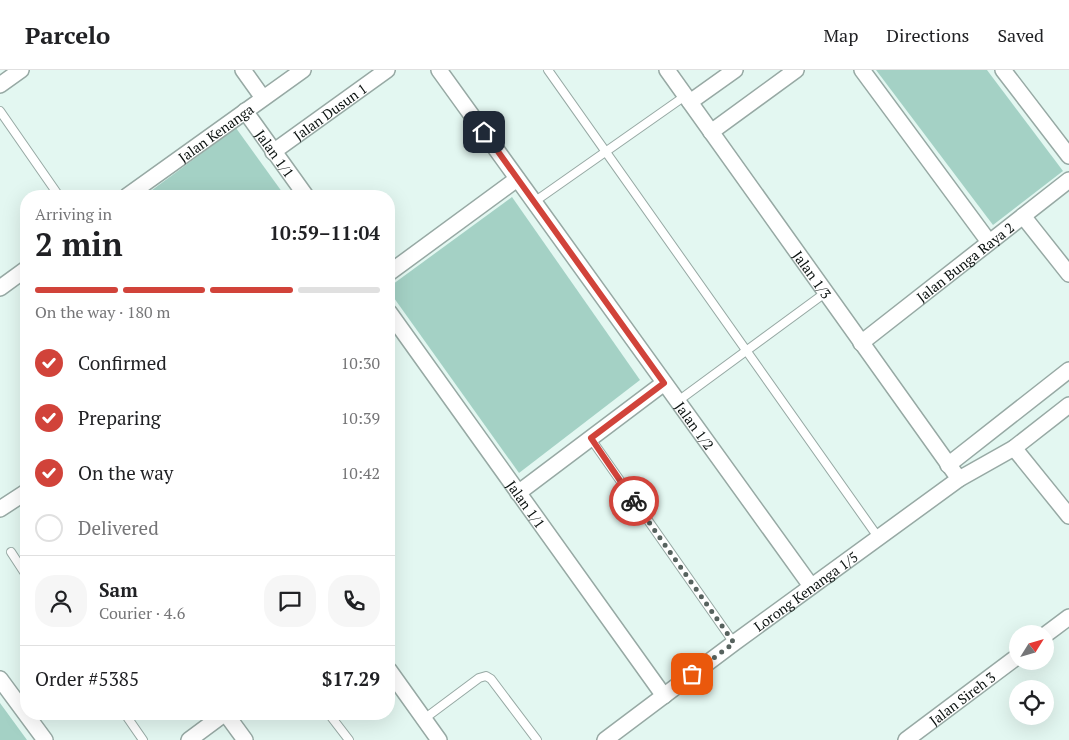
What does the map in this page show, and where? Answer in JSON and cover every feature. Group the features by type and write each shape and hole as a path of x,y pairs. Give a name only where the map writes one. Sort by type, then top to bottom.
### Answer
{"street":[{"path":"0,85 22,70"},
{"path":"243,70 264,98"},
{"name":"Jalan Kenanga","path":"135,190 303,70"},
{"name":"Jalan Dusun 1","path":"274,152 387,70"},
{"name":"Jalan 1/2","path":"439,70 811,586"},
{"name":"Jalan 1/3","path":"667,70 959,479"},
{"path":"688,99 734,70"},
{"path":"711,132 796,70"},
{"path":"862,70 989,242"},
{"path":"1003,70 1069,156"},
{"name":"Jalan 1/1","path":"245,111 302,190"},
{"path":"395,269 517,179"},
{"name":"Jalan Bunga Raya 2","path":"861,343 1069,180"},
{"path":"1023,216 1069,274"},
{"path":"0,288 20,273"},
{"name":"Jalan 1/1","path":"395,322 664,696"},
{"path":"948,466 1069,370"},
{"path":"518,493 664,383"},
{"name":"Lorong Kenanga 1/5","path":"605,740 878,537 959,479 1014,448 1069,404"},
{"path":"1014,448 1069,516"},
{"path":"0,509 20,496"},
{"path":"1054,628 1069,617"},
{"name":"Jalan Sireh 3","path":"906,740 1009,663"},
{"path":"0,679 20,706"},
{"path":"395,679 439,740"},
{"path":"30,720 45,740"},
{"path":"189,740 217,720"},
{"path":"230,720 245,740"}],"lane":[{"path":"548,70 878,537"},
{"path":"534,202 606,151 688,99"},
{"path":"0,111 55,190"},
{"path":"678,401 826,293"},
{"path":"591,438 734,643"},
{"path":"11,552 20,565"},
{"path":"424,720 479,678 486,676 491,678 537,740"},
{"path":"128,720 143,740"},
{"path":"334,720 349,740"}],"green space":[{"path":"876,70 987,70 1063,171 993,225"},
{"path":"236,128 281,190 152,190"},
{"path":"512,197 640,380 519,473 395,299 395,283"},
{"path":"0,703 27,740 0,740"}],"way so far":[{"path":"634,501 734,643 692,674"}],"route":[{"path":"484,132 664,383 591,438 634,501"}]}
